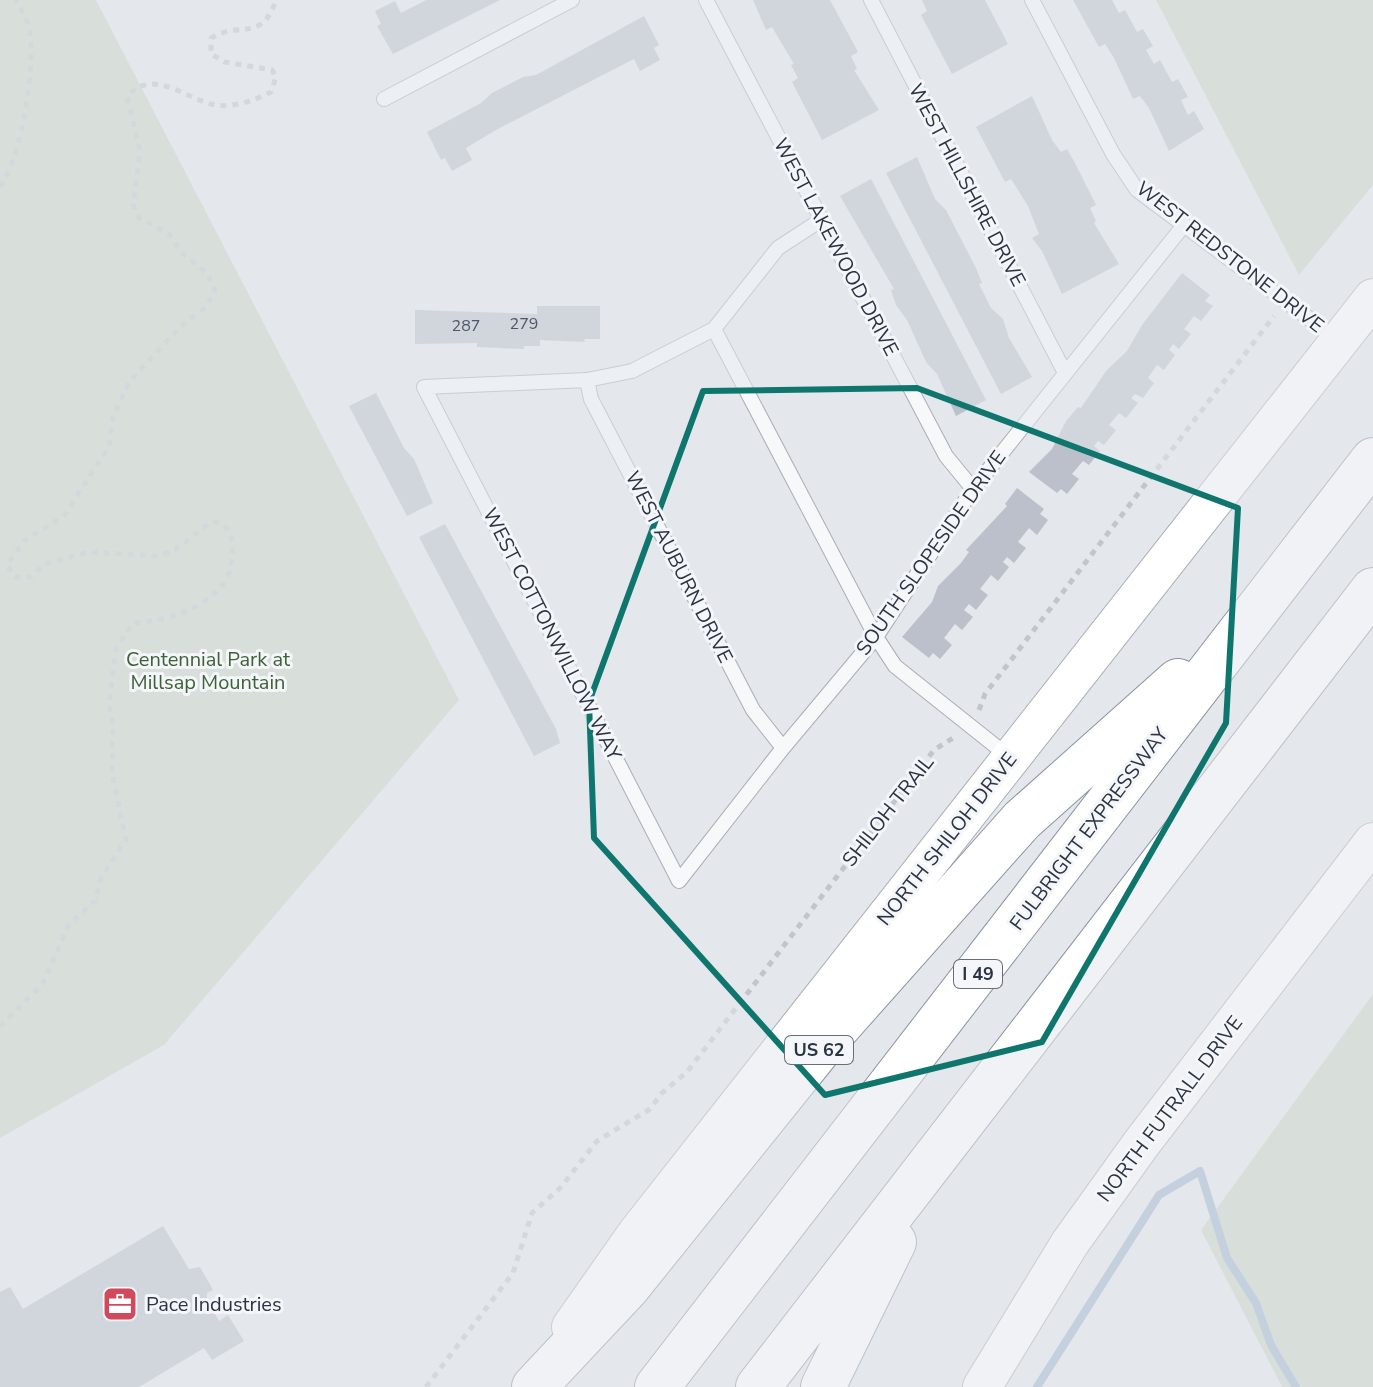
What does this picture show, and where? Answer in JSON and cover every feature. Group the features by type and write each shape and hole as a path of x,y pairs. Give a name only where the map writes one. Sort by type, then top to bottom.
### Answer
{"highway":[{"name":"FULBRIGHT EXPRESSWAY","path":"657,1387 1373,460"},
{"path":"758,1387 1373,590"},
{"name":"US 62","path":"533,1387 627,1288 828,1038 1022,820 1257,610"},
{"path":"823,1387 933,1160"}],"main road":[{"name":"NORTH SHILOH DRIVE","path":"533,1387 637,1233 1373,298"},
{"name":"NORTH FUTRALL DRIVE","path":"982,1387 1070,1243 1141,1144 1373,842"}],"lane":[{"path":"384,99 572,0"},
{"name":"WEST LAKEWOOD DRIVE","path":"706,0 946,456 973,489"},
{"name":"WEST HILLSHIRE DRIVE","path":"871,0 1064,371"},
{"name":"WEST REDSTONE DRIVE","path":"1032,0 1113,154 1137,190 1287,299 1339,342"},
{"path":"587,380 632,371 714,329 778,248 821,220"},
{"name":"SOUTH SLOPESIDE DRIVE","path":"679,881 783,748 876,637 973,489 1064,371 1184,225"},
{"path":"714,329 876,637 895,666 1010,758"},
{"name":"WEST COTTONWILLOW WAY","path":"587,380 424,387 679,881"},
{"name":"WEST AUBURN DRIVE","path":"587,380 591,399 753,710 783,748"}],"path":[{"path":"0,187 13,161 29,80 29,27 16,0"},
{"path":"0,1027 43,983 69,924 95,901 101,878 126,840 112,773 113,722 109,705 116,648 121,637 133,623 180,614 208,598 226,581 232,554 232,538 225,525 218,521 211,522 175,550 158,556 88,552 45,564 31,577 25,578 15,577 7,565 24,541 64,516 109,446 113,417 129,382 180,327 206,307 215,291 208,274 181,252 168,233 139,218 133,204 140,151 127,97 144,84 185,91 213,105 258,100 271,92 276,77 272,70 225,62 211,54 209,46 211,38 218,33 260,26 276,0"},
{"name":"SHILOH TRAIL","path":"426,1387 513,1273 532,1213 561,1187 597,1141 650,1109 662,1093 687,1072 934,750 952,740 966,721 982,708 985,694 1287,299"}],"highlighted area":[{"path":"917,388 1238,508 1226,723 1042,1042 825,1095 594,838 589,702 703,391"}],"green space":[{"name":"Centennial Park at Millsap Mountain","path":"0,0 96,0 459,700 164,1045 0,1138"},
{"path":"1156,0 1373,0 1373,185 1299,275"},
{"path":"1373,994 1373,1387 1282,1387 1201,1230"}],"building":[{"path":"426,0 500,0 393,54 377,26 381,24 375,11 395,1 401,13"},
{"path":"753,0 830,0 858,52 851,56 857,69 854,70 879,110 822,140 792,82 798,78 791,65 794,64 772,27 766,30"},
{"path":"922,0 985,0 1008,44 952,74 921,15 927,11"},
{"path":"1073,0 1112,0 1119,13 1125,10 1137,32 1143,29 1153,46 1146,50 1154,64 1160,60 1172,82 1178,79 1188,97 1181,100 1188,115 1194,111 1204,129 1169,151 1149,108 1140,96 1133,99 1114,58 1105,44 1099,47"},
{"path":"644,16 659,45 654,48 660,60 640,71 634,59 496,130 466,148 472,160 452,171 445,158 441,160 427,132 481,103 492,93 523,77 536,75"},
{"path":"1032,96 1052,140 1061,152 1067,149 1076,165 1096,205 1090,208 1096,221 1094,223 1119,264 1062,294 1042,251 1032,238 1039,234 1028,206 1011,179 1005,182 976,127"},
{"path":"917,157 935,199 946,210 976,268 982,283 979,284 991,308 1003,319 1009,338 1032,377 1001,394 886,173"},
{"path":"871,179 986,400 956,416 937,374 926,362 907,320 896,305 891,290 894,289 840,196"},
{"path":"1182,273 1210,295 1205,301 1213,306 1201,321 1194,316 1184,329 1191,334 1179,349 1173,344 1169,350 1175,355 1164,370 1157,365 1148,378 1154,383 1143,398 1135,394 1131,398 1138,403 1126,418 1119,413 1109,425 1116,430 1104,445 1098,441 1094,446 1100,451 1089,465 1083,461 1072,474 1079,479 1067,494 1061,489 1057,493 1029,472 1052,449 1066,421 1078,407 1081,408 1106,371 1127,351 1142,325"},
{"path":"537,306 600,306 600,339 584,339 585,342 540,340 540,346 524,346 524,349 477,347 477,343 415,344 415,310 537,314"},
{"path":"376,393 404,448 414,459 433,503 407,516 349,406"},
{"path":"1017,488 1044,509 1040,514 1048,520 1037,535 1029,528 1018,542 1026,548 1014,563 1007,557 1003,562 1009,567 998,581 991,575 980,589 988,595 976,610 969,604 964,610 973,617 962,630 955,624 944,638 952,645 940,659 933,653 929,658 902,637 932,602 938,586 961,563 969,552 966,550 1007,506 1005,504"},
{"path":"445,524 556,729 560,743 534,756 419,537"},
{"name":"Pace Industries","path":"163,1226 189,1269 200,1267 213,1290 207,1293 207,1299 219,1321 228,1315 244,1341 212,1360 204,1348 139,1387 0,1387 0,1292 10,1287 23,1309"}],"waterway":[{"path":"1037,1387 1159,1195 1200,1171 1227,1258 1256,1303 1271,1345 1296,1387"}],"place":[{"name":"Pace Industries","path":"120,1304"}]}
